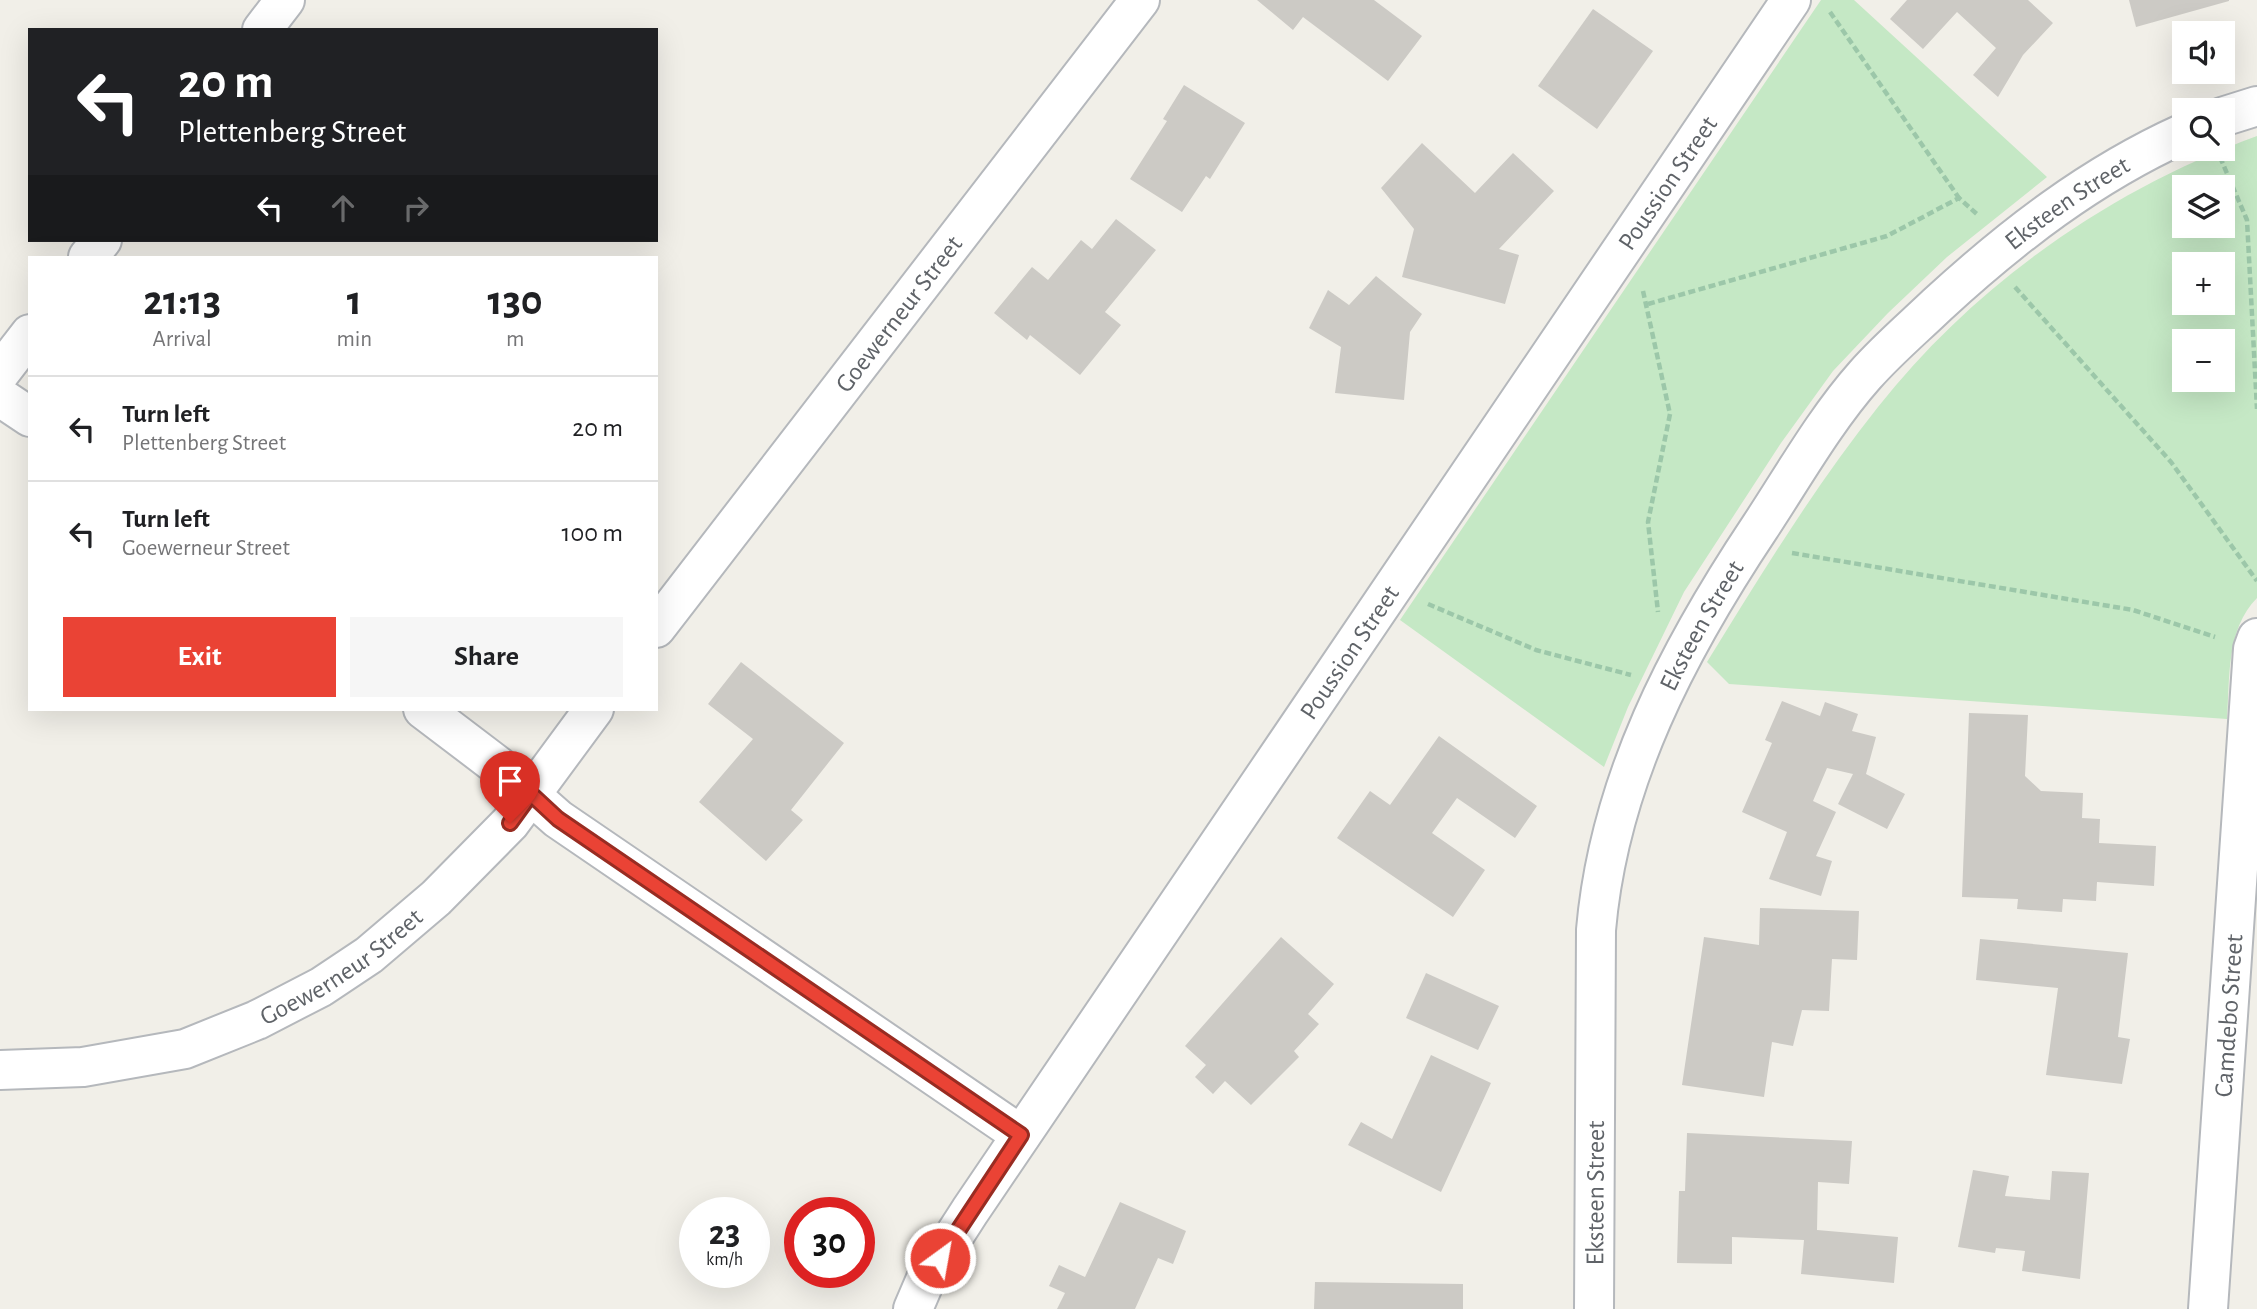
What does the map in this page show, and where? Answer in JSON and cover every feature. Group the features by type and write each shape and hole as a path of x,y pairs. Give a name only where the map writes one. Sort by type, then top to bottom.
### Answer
{"street":[{"path":"264,28 285,0"},
{"name":"Goewerneur Street","path":"658,625 1140,0"},
{"name":"Poussion Street","path":"914,1309 925,1281 1021,1135 1791,0"},
{"path":"2235,113 2257,106"},
{"name":"Eksteen Street","path":"1594,1309 1597,930 1600,892 1619,804 1667,684 1703,613 1864,376 1999,249 2085,187 2172,140"},
{"path":"89,256 100,242"},
{"path":"0,373 28,337"},
{"path":"0,397 28,416"},
{"name":"Camdebo Street","path":"2208,1309 2255,643"},
{"path":"426,711 531,794 558,819 1021,1135"},
{"name":"Goewerneur Street","path":"0,1070 83,1067 185,1049 257,1020 321,987 369,955 454,879 510,823 593,711"}],"path":[{"path":"1829,11 1959,198 2171,462 2257,581"},
{"path":"2222,161 2247,220 2257,409"},
{"path":"1648,304 1887,236 1959,198"},
{"path":"1626,244 1648,304 1670,414 1648,522 1659,617"},
{"path":"1748,545 2133,610 2255,643"},
{"path":"1392,588 1536,650 1667,684"}],"green space":[{"path":"1821,0 1854,0 2047,177 1947,257 1888,313 1833,371 1781,443 1684,592 1628,707 1604,767 1400,620"},
{"path":"2257,136 2257,598 2247,610 2235,639 2227,719 1729,684 1707,662 1810,500 1878,407 1916,362 2002,281 2049,245 2150,184 2197,161 2235,161 2235,145"}],"building":[{"path":"1257,0 1374,0 1422,36 1388,81 1303,17 1293,30"},
{"path":"1907,0 2028,0 2053,23 2023,55 1998,97 1973,75 1996,48 1957,12 1923,49 1890,19"},
{"path":"2129,0 2229,0 2229,1 2136,27"},
{"path":"1593,9 1653,51 1597,129 1538,86"},
{"path":"1184,85 1245,123 1210,179 1206,176 1182,212 1130,179 1167,121 1163,119"},
{"path":"1422,143 1475,193 1513,153 1554,191 1499,249 1519,255 1505,304 1402,277 1414,229 1381,188"},
{"path":"1116,219 1156,250 1105,312 1121,325 1080,375 1030,335 1027,340 994,313 1032,267 1048,280 1081,240 1092,249"},
{"path":"1376,276 1422,314 1410,332 1404,400 1335,393 1341,347 1309,328 1328,290 1349,305"},
{"path":"741,662 844,743 791,810 803,820 766,861 699,802 753,739 708,704"},
{"path":"1782,701 1820,716 1825,702 1858,714 1852,731 1876,737 1866,774 1905,794 1887,829 1838,804 1853,774 1827,768 1813,801 1836,812 1816,856 1832,861 1821,896 1769,879 1787,832 1742,812 1772,743 1765,740"},
{"path":"1969,713 2028,715 2025,776 2041,791 2083,793 2082,818 2100,819 2099,843 2156,846 2154,886 2097,882 2096,901 2063,899 2062,912 2017,909 2018,899 1962,897"},
{"path":"1439,736 1537,806 1515,838 1457,798 1432,833 1485,870 1453,917 1337,838 1370,791 1390,805"},
{"path":"1760,908 1859,911 1857,960 1832,959 1829,1011 1802,1010 1793,1046 1772,1042 1764,1097 1682,1085 1704,937 1759,945"},
{"path":"1281,937 1334,984 1308,1014 1319,1024 1294,1051 1299,1057 1251,1105 1225,1081 1213,1094 1195,1077 1206,1065 1185,1046"},
{"path":"1980,939 2128,953 2118,1037 2130,1039 2122,1084 2046,1075 2058,988 1976,980"},
{"path":"1426,973 1499,1006 1478,1050 1406,1018"},
{"path":"1431,1055 1491,1083 1441,1192 1348,1145 1361,1122 1392,1139"},
{"path":"1687,1133 1852,1141 1849,1184 1818,1182 1817,1230 1898,1237 1894,1283 1801,1274 1804,1240 1732,1237 1732,1264 1677,1263 1679,1191 1685,1191"},
{"path":"1973,1170 2009,1176 2005,1196 2050,1200 2052,1171 2089,1173 2080,1279 2022,1271 2025,1251 1996,1248 1995,1253 1958,1247"},
{"path":"1120,1202 1186,1231 1173,1264 1158,1258 1135,1309 1057,1309 1065,1293 1049,1286 1059,1265 1085,1277"},
{"path":"1315,1282 1463,1284 1463,1309 1314,1309"}],"route":[{"path":"510,823 531,794 558,819 1021,1135 940,1258"}]}
